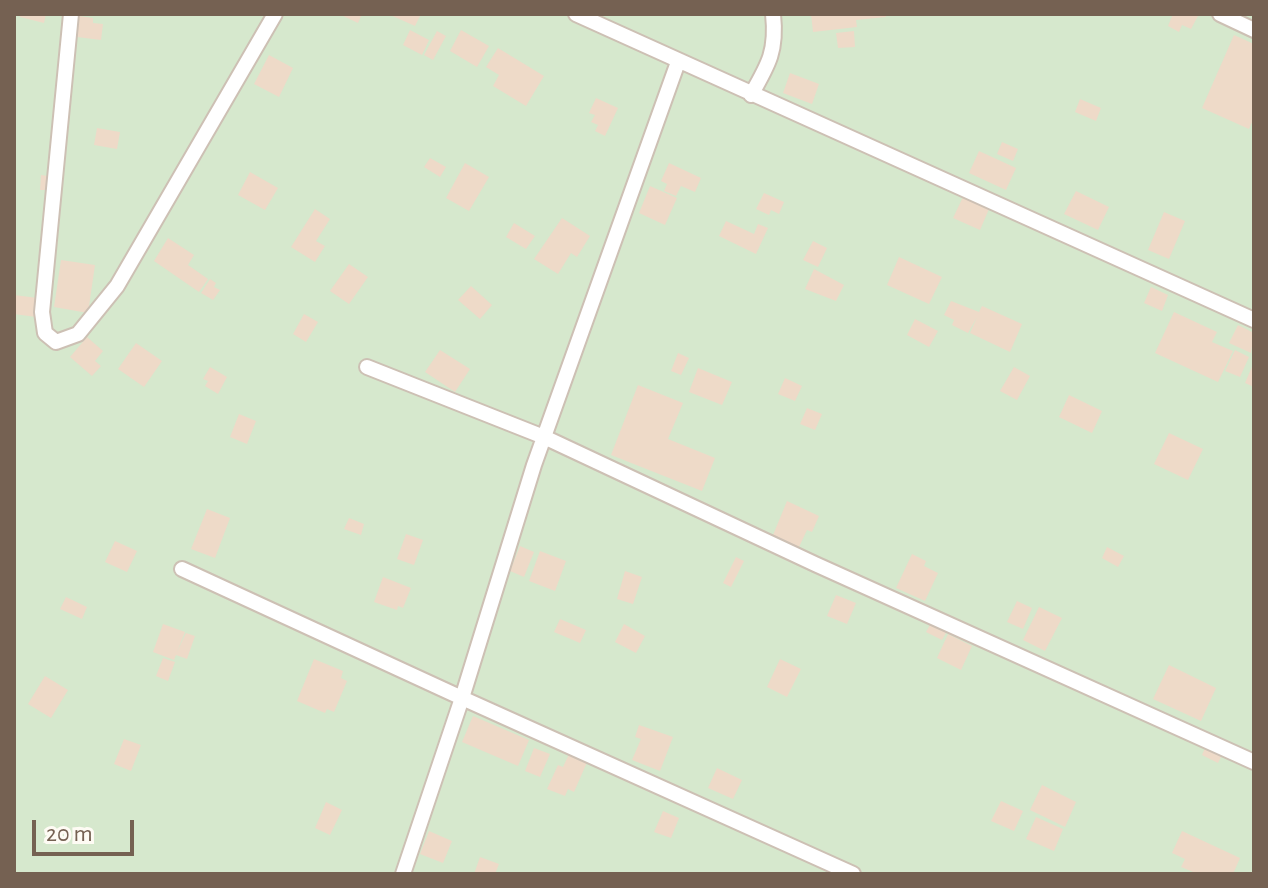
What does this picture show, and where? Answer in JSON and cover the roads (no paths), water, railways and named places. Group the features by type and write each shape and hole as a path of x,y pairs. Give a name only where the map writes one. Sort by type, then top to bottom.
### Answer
{"lane":[{"path":"71,14 42,312 45,333 56,342 78,334 117,286 275,14"},
{"path":"576,14 1254,320"},
{"path":"751,95 771,61 775,29 773,14"},
{"path":"1220,14 1254,30"},
{"path":"403,874 544,437 678,62"},
{"path":"367,367 544,437 1254,762"},
{"path":"182,569 853,874"}]}
